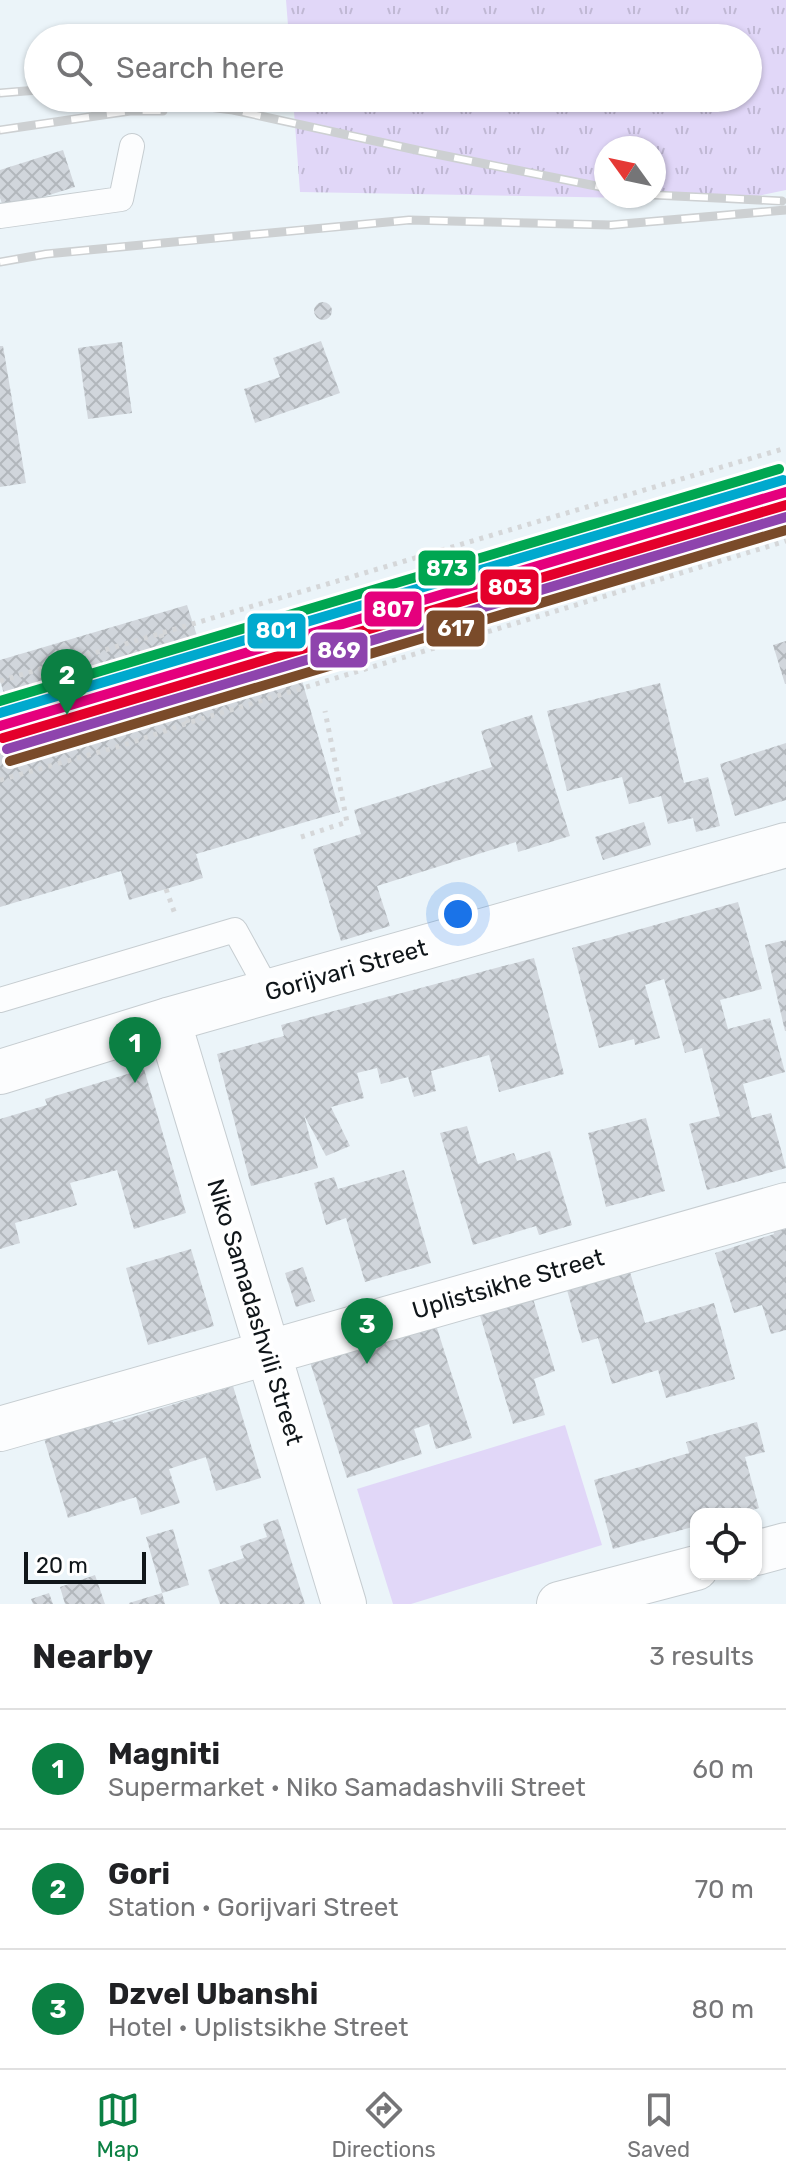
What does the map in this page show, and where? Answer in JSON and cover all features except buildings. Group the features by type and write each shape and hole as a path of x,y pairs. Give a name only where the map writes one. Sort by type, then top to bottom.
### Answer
{"street":[{"name":"Gorijvari Street","path":"0,1072 168,1020 786,845"},
{"name":"Niko Samadashvili Street","path":"168,1020 344,1604"},
{"name":"Uplistsikhe Street","path":"0,1429 786,1205"},
{"path":"762,1551 786,1545"},
{"path":"559,1604 690,1570"}],"lane":[{"path":"0,216 121,199 132,146"},
{"path":"0,1000 235,930 269,992"}],"path":[{"path":"0,681 786,448"},
{"path":"0,780 124,745 786,541"},
{"path":"161,634 188,723"},
{"path":"301,837 347,822 325,711"}],"green space":[{"path":"286,0 786,0 786,190 739,200 666,199 666,136 594,136 594,197 300,192 294,112 762,112 762,24 288,24"},
{"path":"565,1425 602,1545 411,1604 393,1604 357,1489"}],"railway":[{"path":"0,93 24,91"},
{"path":"0,130 123,112"},
{"path":"242,112 594,186"},
{"path":"666,196 782,201"},
{"path":"0,262 46,254 409,220 611,225 786,210"}],"transit line":[{"name":"873","path":"0,701 779,469"},
{"name":"801","path":"0,713 783,480"},
{"name":"807","path":"0,726 786,492"},
{"name":"803","path":"3,738 786,505"},
{"name":"869","path":"7,749 786,517"},
{"name":"617","path":"10,761 786,530"}],"place":[{"name":"Gori","path":"67,715"},
{"name":"Magniti","path":"135,1083"},
{"name":"Dzvel Ubanshi","path":"367,1364"}]}
